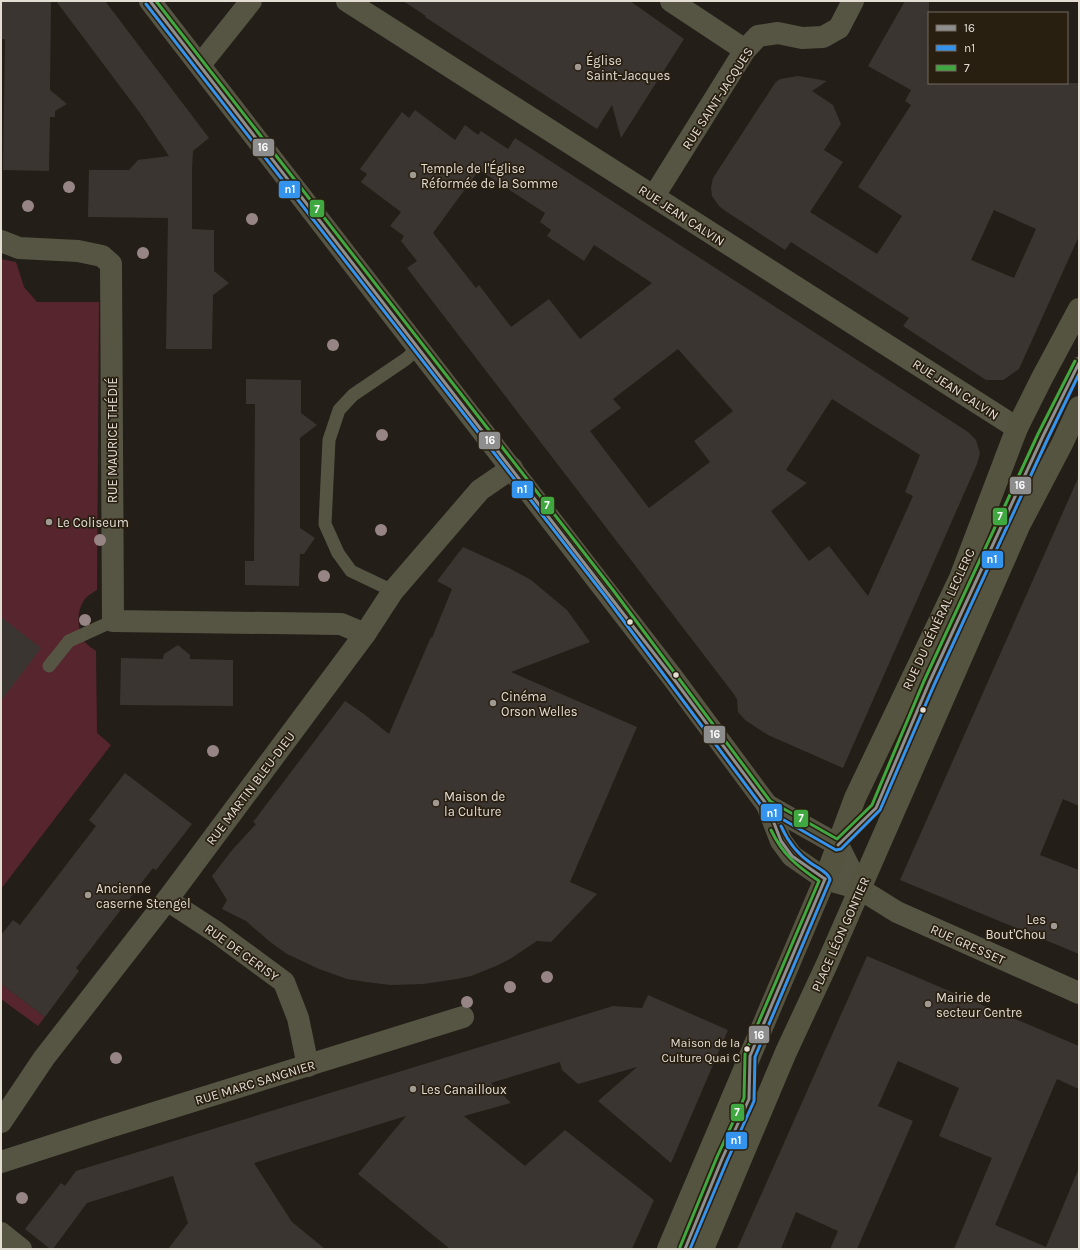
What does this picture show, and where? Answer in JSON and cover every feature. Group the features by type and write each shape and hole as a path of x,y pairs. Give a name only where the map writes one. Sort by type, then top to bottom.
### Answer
{"main road":[{"name":"RUE DU GÉNÉRAL LECLERC","path":"838,845 855,798 960,578 1017,428 1079,309"},
{"name":"PLACE LÉON GONTIER","path":"703,1249 786,1052 860,889 1020,526 1062,444 1079,407"},
{"path":"668,1249 825,879 838,845"}],"street":[{"path":"150,1 419,347 673,678 767,805 781,841 792,856 825,879"},
{"path":"200,65 251,1"},
{"name":"RUE JEAN CALVIN","path":"347,1 1017,428"},
{"path":"671,1 745,50"},
{"name":"RUE SAINT-JACQUES","path":"654,196 745,50 758,36 778,33 802,38 823,37 838,28 853,1"},
{"name":"RUE MAURICE THÉDIÉ","path":"1,241 19,248 78,251 102,256 111,264 113,621"},
{"name":"RUE MARTIN BLEU-DIEU","path":"1,1122 44,1058 167,900 364,634 393,591 480,490 512,468"},
{"path":"113,621 341,624 364,634"},
{"path":"767,805 838,845 860,889"},
{"name":"RUE GRESSET","path":"825,879 860,889 897,912 1079,993"},
{"name":"RUE DE CERISY","path":"167,900 216,932 284,982 298,1018 308,1066"},
{"name":"RUE MARC SANGNIER","path":"1,1162 463,1017"},
{"path":"1,1233 21,1249"}],"lane":[{"path":"393,591 351,571 338,553 325,524 329,440 340,410 353,395 406,358 419,347"},
{"path":"838,845 876,808 929,683 1043,436 1079,363"},
{"path":"49,666 69,641 113,621"},
{"path":"685,1249 749,1098 750,1056"}],"shaded area":[{"name":"Le Coliseum","path":"1,259 16,262 24,287 37,302 99,302 97,590 85,599 80,609 78,620 84,641 96,651 97,733 111,745 1,889"},
{"path":"1,984 45,1017 38,1026 1,999"}],"building":[{"path":"1,1 51,1 50,90 67,104 55,111 55,117 50,117 49,171 3,170 5,39 1,39"},
{"path":"56,1 105,1 209,138 193,151 192,229 214,230 214,271 229,283 213,295 212,349 166,349 168,218 88,217 89,170 129,170 138,160 169,156 140,113"},
{"name":"Église Saint-Jacques","path":"403,1 630,1 684,39 621,138 612,105 597,129 425,17 426,16"},
{"path":"905,1 929,1 928,84 1079,83 1079,236 1019,369 1003,380 986,380 903,326 909,318 791,242 785,250 724,210 712,196 711,188 713,178 775,83 780,79 798,76 827,81 812,91 833,105 841,124 824,150 843,162 810,212 877,254 902,216 858,187 911,105 905,101 911,90 868,66","holes":["994,210 1036,229 1014,278 971,260"]},
{"path":"415,110 455,140 465,125 478,135 481,131 508,149 515,138 968,432 976,440 980,453 977,464 843,768 768,735 745,720 738,712 737,699 733,693 407,268 417,261 401,241 404,236 390,226 401,212 361,182 367,174 360,169 402,112 409,118","holes":["479,170 545,213 540,222 551,230 547,236 584,261 594,245 652,283 580,339 549,299 511,327 479,285 476,288 433,233","678,349 733,411 694,441 710,462 649,508 590,431 621,408 613,399","832,399 920,455 905,492 913,496 868,596 829,546 809,561 771,511 807,483 786,470"]},
{"path":"246,379 301,380 301,413 317,425 300,438 300,528 315,538 304,554 300,554 299,586 245,585 245,561 254,561 255,404 246,404"},
{"path":"1079,476 1079,806 1063,799 1040,855 1079,870 1079,954 900,880"},
{"name":"Maison de la Culture","path":"463,547 531,580 567,610 590,642 511,672 637,727 570,882 597,894 551,942 537,941 510,959 471,976 423,984 390,985 347,979 319,969 287,954 246,921 222,909 227,900 212,876 233,849 256,824 253,822 345,701 389,734 452,589 437,581"},
{"path":"1,617 41,648 1,701"},
{"path":"178,645 190,655 190,659 233,660 233,706 120,705 121,658 163,659 164,654"},
{"name":"Ancienne caserne Stengel","path":"125,773 192,824 156,870 153,868 76,968 79,971 45,1017 1,984 1,935 13,920 20,925 96,826 89,820"},
{"path":"867,956 1079,1046 1079,1089 1057,1079 995,1225 1046,1247 1079,1168 1079,1249 954,1249 992,1158 939,1136 959,1088 898,1061 878,1106 913,1121 857,1249 830,1249 838,1231 796,1212 781,1249 737,1249"},
{"path":"648,995 728,1030 671,1163 598,1101 637,1067 578,1084 562,1070 560,1062 491,1083 511,1103 464,1116 525,1166 565,1130 654,1200 632,1249 450,1249 358,1174 406,1116 254,1163 292,1222 325,1249 168,1249 188,1223 173,1176 87,1203 53,1249 50,1249 25,1229 61,1183 65,1186 76,1171 613,1006 642,1008"}],"transit line":[{"name":"16","path":"150,1 673,678 767,805 781,841 792,856 825,879"},
{"name":"7","path":"156,1 613,590 770,801 837,839 872,805 924,681 1038,434 1075,361"},
{"name":"n1","path":"146,4 605,596 763,808 836,850 841,849 880,810 934,685 1079,374"},
{"name":"16","path":"838,845 876,808 929,683 1043,436 1079,363"},
{"name":"n1","path":"690,1249 754,1101 755,1057 830,880 825,873 797,852 781,826"},
{"name":"7","path":"680,1247 717,1157 744,1098 745,1054 819,881 791,859 780,846 771,830"},
{"name":"16","path":"685,1249 722,1159 749,1099 750,1056 825,879"}],"place":[{"name":"Église Saint-Jacques","path":"578,67"},
{"name":"Temple de l'Église Réformée de la Somme","path":"413,175"},
{"name":"Le Coliseum","path":"49,522"},
{"name":"Cinéma Orson Welles","path":"493,703"},
{"name":"Maison de la Culture","path":"436,803"},
{"name":"Ancienne caserne Stengel","path":"88,895"},
{"name":"Les Bout'Chou","path":"1054,926"},
{"name":"Mairie de secteur Centre","path":"928,1004"},
{"name":"Maison de la Culture Quai C","path":"747,1049"},
{"name":"Les Canailloux","path":"413,1089"}]}
